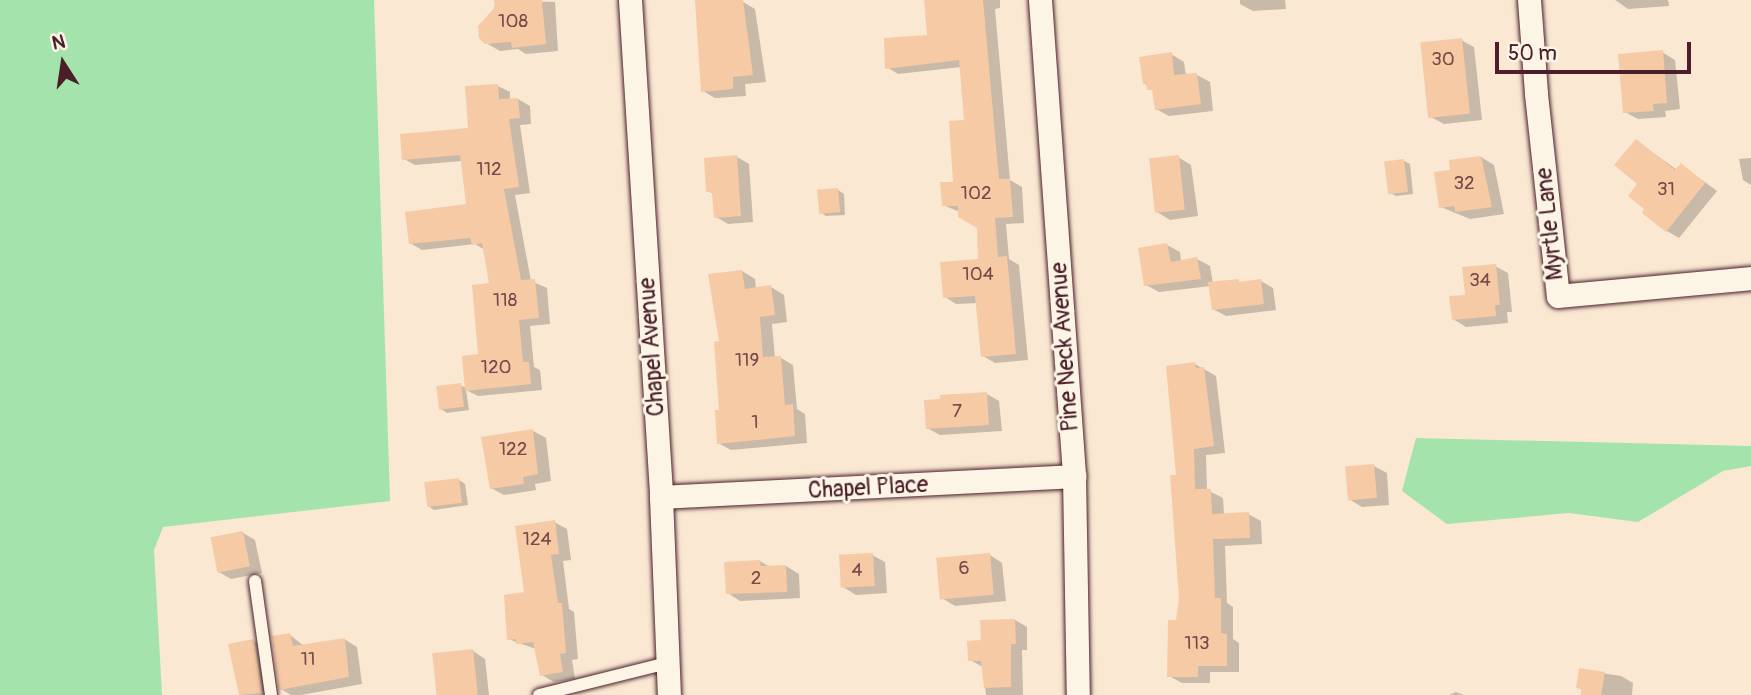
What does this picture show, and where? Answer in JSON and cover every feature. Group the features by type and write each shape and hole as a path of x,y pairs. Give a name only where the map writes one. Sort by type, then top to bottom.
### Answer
{"street":[{"name":"Chapel Avenue","path":"631,0 661,497 669,695"},
{"name":"Pine Neck Avenue","path":"1040,0 1074,477 1078,695"},
{"name":"Myrtle Lane","path":"1530,0 1536,94 1558,296 1751,278"},
{"name":"Chapel Place","path":"661,497 1074,477"}],"lane":[{"path":"255,581 271,695"},
{"path":"539,695 667,663"}],"green space":[{"path":"0,0 374,0 390,501 163,527 154,550 162,695 0,695"},
{"path":"1416,438 1751,446 1751,466 1723,471 1638,522 1569,513 1447,524 1402,491"}],"building":[{"path":"494,0 542,0 546,44 512,48 511,42 485,44 479,38 478,26 495,7"},
{"path":"695,0 743,0 753,75 733,77 733,89 701,92"},
{"path":"924,0 983,0 999,179 1010,179 1013,217 995,218 998,257 1007,256 1016,354 981,357 975,296 943,298 940,262 978,259 977,228 958,217 958,206 942,206 940,182 953,182 949,121 964,120 959,60 885,69 884,38 927,35"},
{"path":"1462,38 1470,114 1428,118 1420,42"},
{"path":"1663,50 1667,103 1653,104 1654,111 1623,113 1618,54"},
{"path":"1172,52 1174,75 1197,73 1201,104 1155,110 1152,90 1147,90 1146,83 1143,84 1139,57"},
{"path":"498,84 499,99 518,98 520,118 509,119 519,187 504,189 521,280 535,279 539,318 519,320 523,362 529,362 531,384 465,391 462,356 478,354 472,285 489,283 482,243 472,245 470,238 409,244 405,212 466,204 460,155 402,160 400,134 468,128 465,86"},
{"path":"1636,139 1675,170 1681,163 1705,183 1666,232 1642,213 1644,209 1628,196 1637,184 1614,165"},
{"path":"737,155 741,216 714,218 712,192 706,192 704,158"},
{"path":"1179,155 1185,210 1155,213 1149,158"},
{"path":"1481,156 1492,207 1455,212 1454,206 1439,208 1434,172 1450,170 1449,160"},
{"path":"1404,159 1408,192 1388,194 1384,161"},
{"path":"838,188 840,212 819,214 817,190"},
{"path":"1167,243 1171,262 1197,257 1201,279 1144,286 1138,248"},
{"path":"1496,264 1500,305 1495,305 1496,316 1452,320 1449,296 1465,295 1462,267"},
{"path":"742,270 745,289 771,285 775,315 760,317 763,357 781,356 785,405 793,404 795,436 717,444 715,410 719,410 714,342 719,341 708,274"},
{"path":"1239,279 1239,282 1261,279 1264,304 1212,310 1208,282"},
{"path":"1195,362 1196,368 1204,367 1214,446 1194,449 1195,489 1211,489 1212,514 1249,512 1250,538 1213,539 1215,598 1221,598 1221,633 1227,634 1227,666 1198,666 1198,677 1167,677 1168,620 1176,620 1179,598 1170,475 1176,475 1166,366"},
{"path":"461,383 464,407 439,410 436,386"},
{"path":"987,392 989,425 926,429 924,400 940,399 940,395"},
{"path":"533,429 538,474 523,477 524,484 490,489 481,437"},
{"path":"1374,464 1377,498 1348,500 1345,467"},
{"path":"459,478 462,503 427,507 424,482"},
{"path":"555,520 559,554 551,555 558,603 562,603 566,653 560,654 563,672 540,676 533,642 516,644 516,639 507,640 504,595 524,592 515,526"},
{"path":"243,531 250,566 217,573 211,537"},
{"path":"873,553 875,586 841,588 839,555"},
{"path":"990,553 994,595 940,600 936,558"},
{"path":"760,560 761,566 786,565 787,592 726,594 724,562"},
{"path":"1015,619 1016,644 1011,644 1011,687 984,688 981,661 968,661 967,641 981,640 980,620"},
{"path":"290,633 293,646 345,638 349,677 279,690 272,636"},
{"path":"254,639 262,693 239,695 228,644"},
{"path":"473,649 478,695 437,695 432,653"},
{"path":"1579,668 1605,672 1601,695 1581,695 1581,689 1576,688"}]}
